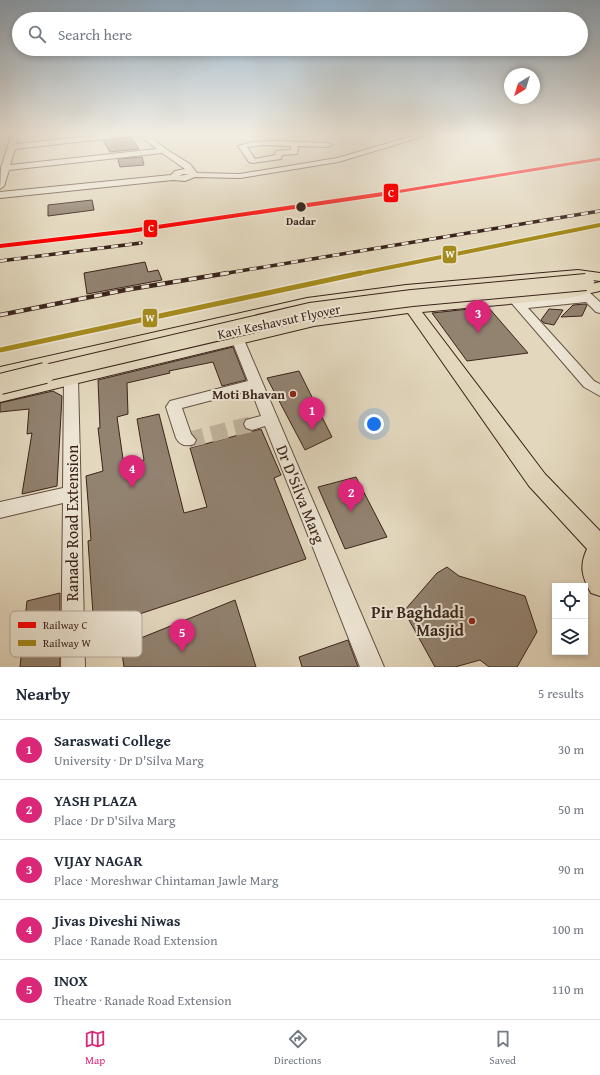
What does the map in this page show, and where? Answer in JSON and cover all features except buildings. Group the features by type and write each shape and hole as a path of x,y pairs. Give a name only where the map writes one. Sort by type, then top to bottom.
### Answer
{"main road":[{"path":"0,373 306,302 406,289 571,275 594,285"},
{"path":"0,396 314,321 412,308 516,302 594,285"},
{"name":"Kavi Keshavsut Flyover","path":"0,384 310,312 412,298 594,285"},
{"path":"406,289 412,308 537,480 600,547"},
{"path":"600,550 595,556 592,566 596,579 600,584"}],"street":[{"path":"0,186 6,164"},
{"path":"5,168 41,164"},
{"path":"184,164 192,174"},
{"path":"0,195 174,177 179,172 240,176 313,164"},
{"path":"594,285 600,309"},
{"path":"516,302 589,384 600,390"},
{"name":"Dr D'Silva Marg","path":"230,320 372,667"},
{"name":"Ranade Road Extension","path":"71,379 73,611"},
{"path":"188,440 184,438 174,407 176,405 256,384"},
{"path":"252,424 270,419"},
{"path":"0,510 72,493"},
{"name":"Ranade Road Extension","path":"73,657 73,667"}],"tunnel":[{"path":"188,440 252,424"}],"railway":[{"path":"228,273 600,211"},
{"path":"0,261 141,243"},
{"path":"0,315 125,290 228,273"},
{"path":"222,274 228,273"}],"rail line":[{"name":"C","path":"0,246 130,231 317,205 568,164"},
{"name":"W","path":"0,350 440,256 600,225"}],"place":[{"name":"Dadar","path":"301,207"},
{"name":"VIJAY NAGAR","path":"478,333"},
{"name":"Moti Bhavan","path":"293,394"},
{"name":"Saraswati College","path":"312,430"},
{"name":"Jivas Diveshi Niwas","path":"132,488"},
{"name":"YASH PLAZA","path":"351,512"},
{"name":"Pir Baghdadi Masjid","path":"472,621"},
{"name":"INOX","path":"182,652"}]}
